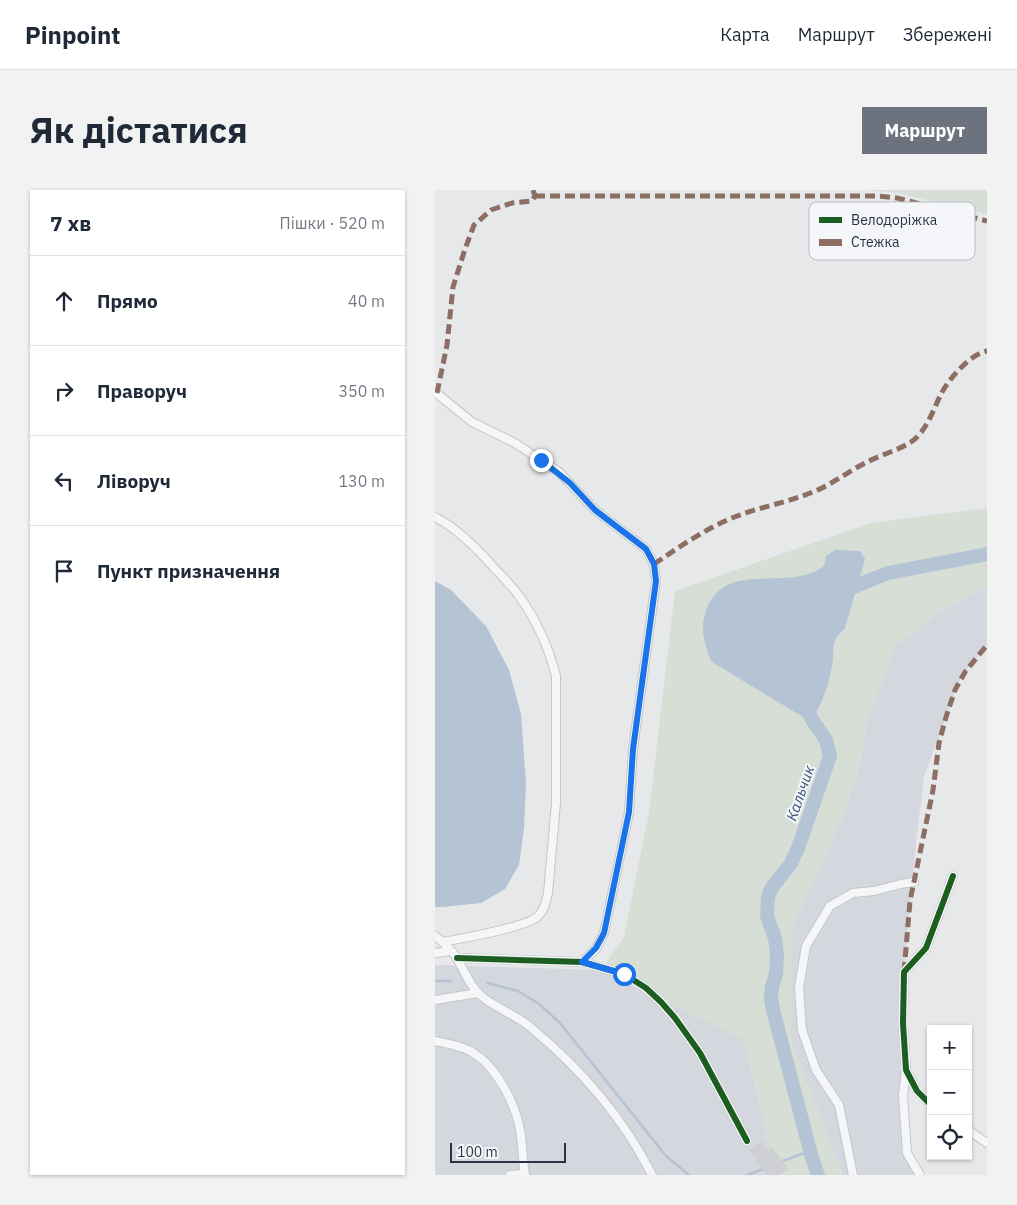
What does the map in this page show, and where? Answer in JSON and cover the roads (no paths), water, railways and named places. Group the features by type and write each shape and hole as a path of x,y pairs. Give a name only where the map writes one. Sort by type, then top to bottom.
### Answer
{"street":[{"path":"435,392 472,422 515,443 559,472 595,510 646,549 654,564 656,581 633,749 629,812 604,933 596,948 582,962"},
{"path":"435,517 448,523 470,542 519,595 537,627 556,676 556,803 548,893 545,906 537,917 522,924 443,942"},
{"path":"920,1175 907,1153 903,1096 906,1070 903,1023 904,972 926,948 953,876"},
{"path":"853,1175 839,1105 816,1070 802,1030 799,988 806,946 830,906 853,893 874,891 914,882"},
{"path":"435,936 457,958 469,982 478,993 528,1025 588,1082 610,1108 631,1138 652,1175"},
{"path":"435,952 451,951"},
{"path":"457,958 582,962 624,974 646,988 675,1018 700,1054 747,1141"},
{"path":"435,1000 478,993"},
{"path":"435,1041 460,1047 475,1054 489,1065 513,1104 519,1126 525,1174 510,1175"},
{"path":"906,1070 917,1091 927,1101"},
{"path":"972,1133 987,1142"}],"water":[{"path":"835,550 860,551 865,559 845,628 834,642 833,660 823,699 811,718 803,717 712,662 704,638 705,614 714,596 726,586 741,581 809,574 824,566 826,556"},
{"path":"435,581 451,590 486,626 509,670 521,714 526,783 524,828 519,865 505,889 481,903 443,907 435,907"}],"waterway":[{"name":"Кальчик","path":"841,592 888,573 987,554"},
{"name":"Кальчик","path":"805,702 811,718 826,740 830,756 798,848 791,863 771,889 768,897 767,916 775,938 777,955 776,974 771,998 773,1010 818,1175"},
{"path":"435,981 451,981"},
{"path":"488,983 518,991 539,1004 560,1023 666,1156 689,1175"},
{"path":"783,1161 810,1151"},
{"path":"747,1175 763,1169"}]}
